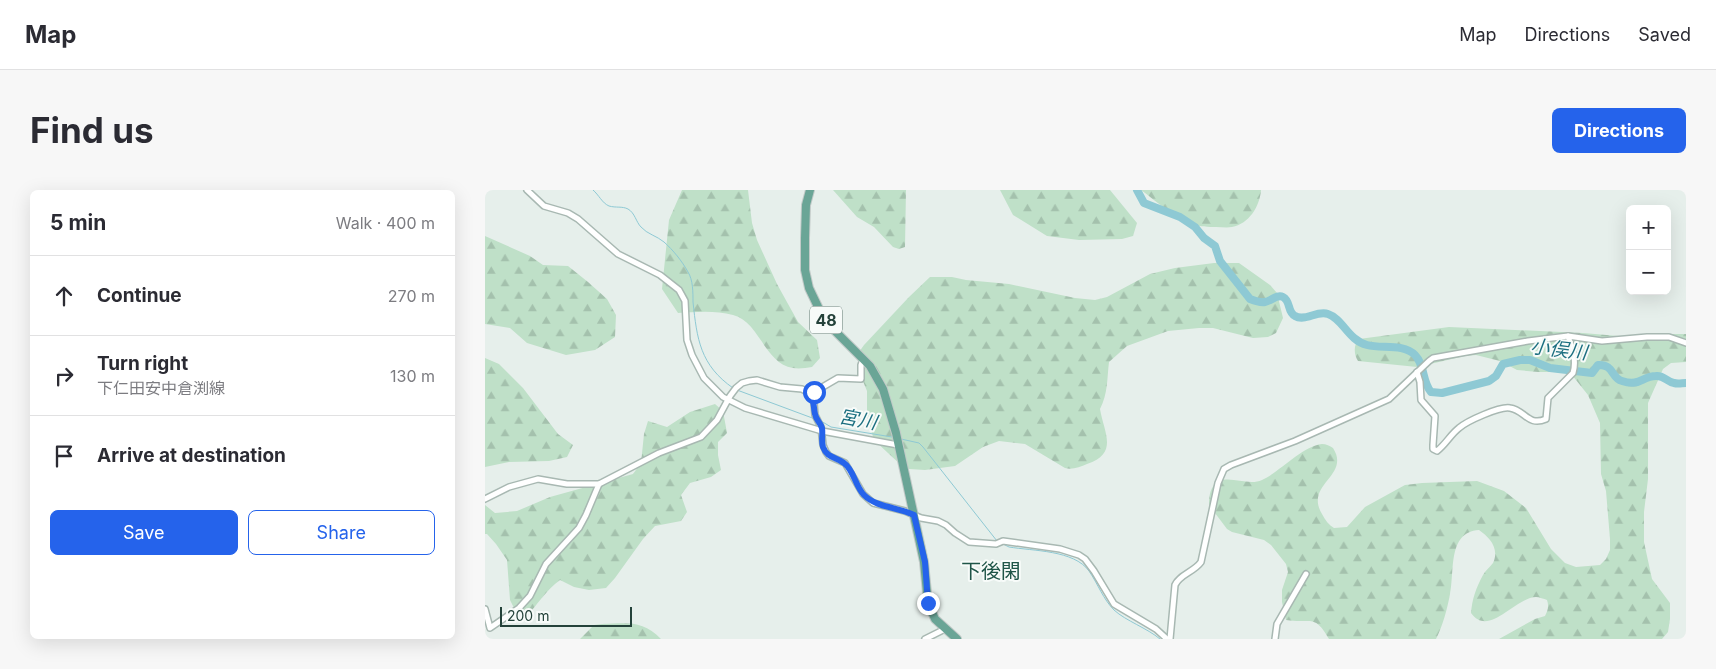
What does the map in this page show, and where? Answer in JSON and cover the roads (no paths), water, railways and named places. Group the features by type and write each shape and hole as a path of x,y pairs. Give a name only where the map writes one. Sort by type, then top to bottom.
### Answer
{"main road":[{"name":"48","path":"810,190 806,205 805,238 805,270 809,288 820,312 830,326 876,373 883,389 897,440 925,562 928,603 935,619 957,639"}],"street":[{"path":"527,190 545,206 575,217 614,252 626,260 661,275 679,290 685,301 687,340 691,355 715,390 745,408 822,429 897,440"},
{"path":"1417,372 1420,382 1421,400 1435,416 1433,449 1437,451 1446,444 1459,427 1503,408 1512,408 1524,417 1535,421 1546,419 1548,398 1573,373 1573,353 1568,336"},
{"path":"1168,639 1175,585 1178,580 1194,570 1201,562 1217,483 1224,469 1376,406 1395,394 1433,358 1568,336 1602,341 1669,337 1686,342"},
{"path":"809,393 817,391 838,378 861,379 863,359"},
{"path":"485,499 509,487 538,479 567,484 599,484 659,453 701,437 717,420 729,398 742,383 757,380 780,387 802,389 809,393 814,402 815,415 822,429 823,445 826,452 829,456 845,463 863,494 873,503 932,519 946,525 969,542 1060,549 1079,555 1085,559 1094,571 1114,604 1121,610 1156,628 1168,639"},
{"path":"485,608 490,628 524,603 535,588 546,564 579,528 599,484"},
{"path":"1275,639 1277,624 1306,574"},
{"path":"925,639 945,629"}],"waterway":[{"name":"宮川","path":"593,190 607,205 626,208 630,211 641,227 664,242 683,264 692,282 696,328 702,350 713,370 733,388"},
{"name":"小俣川","path":"1137,190 1144,203 1180,217 1195,227 1204,238 1215,246 1220,261 1250,299 1263,302 1279,296 1283,297 1295,316 1303,318 1320,313 1328,314 1338,320 1360,342 1367,345 1410,351 1418,359 1431,392 1442,393 1489,381 1496,376 1503,364 1520,360 1530,360 1550,368 1592,373 1598,365 1603,365 1610,369 1618,379 1628,383 1637,382 1651,376 1659,376 1672,382 1686,383"},
{"name":"宮川","path":"737,390 815,419"},
{"name":"宮川","path":"821,421 831,427 892,437"},
{"name":"宮川","path":"901,439 919,443 923,447 997,541"},
{"name":"宮川","path":"1003,544 1009,547 1063,555 1074,559 1089,571 1114,610 1160,639"}],"district":[{"name":"下後閑","path":"991,571"}]}
